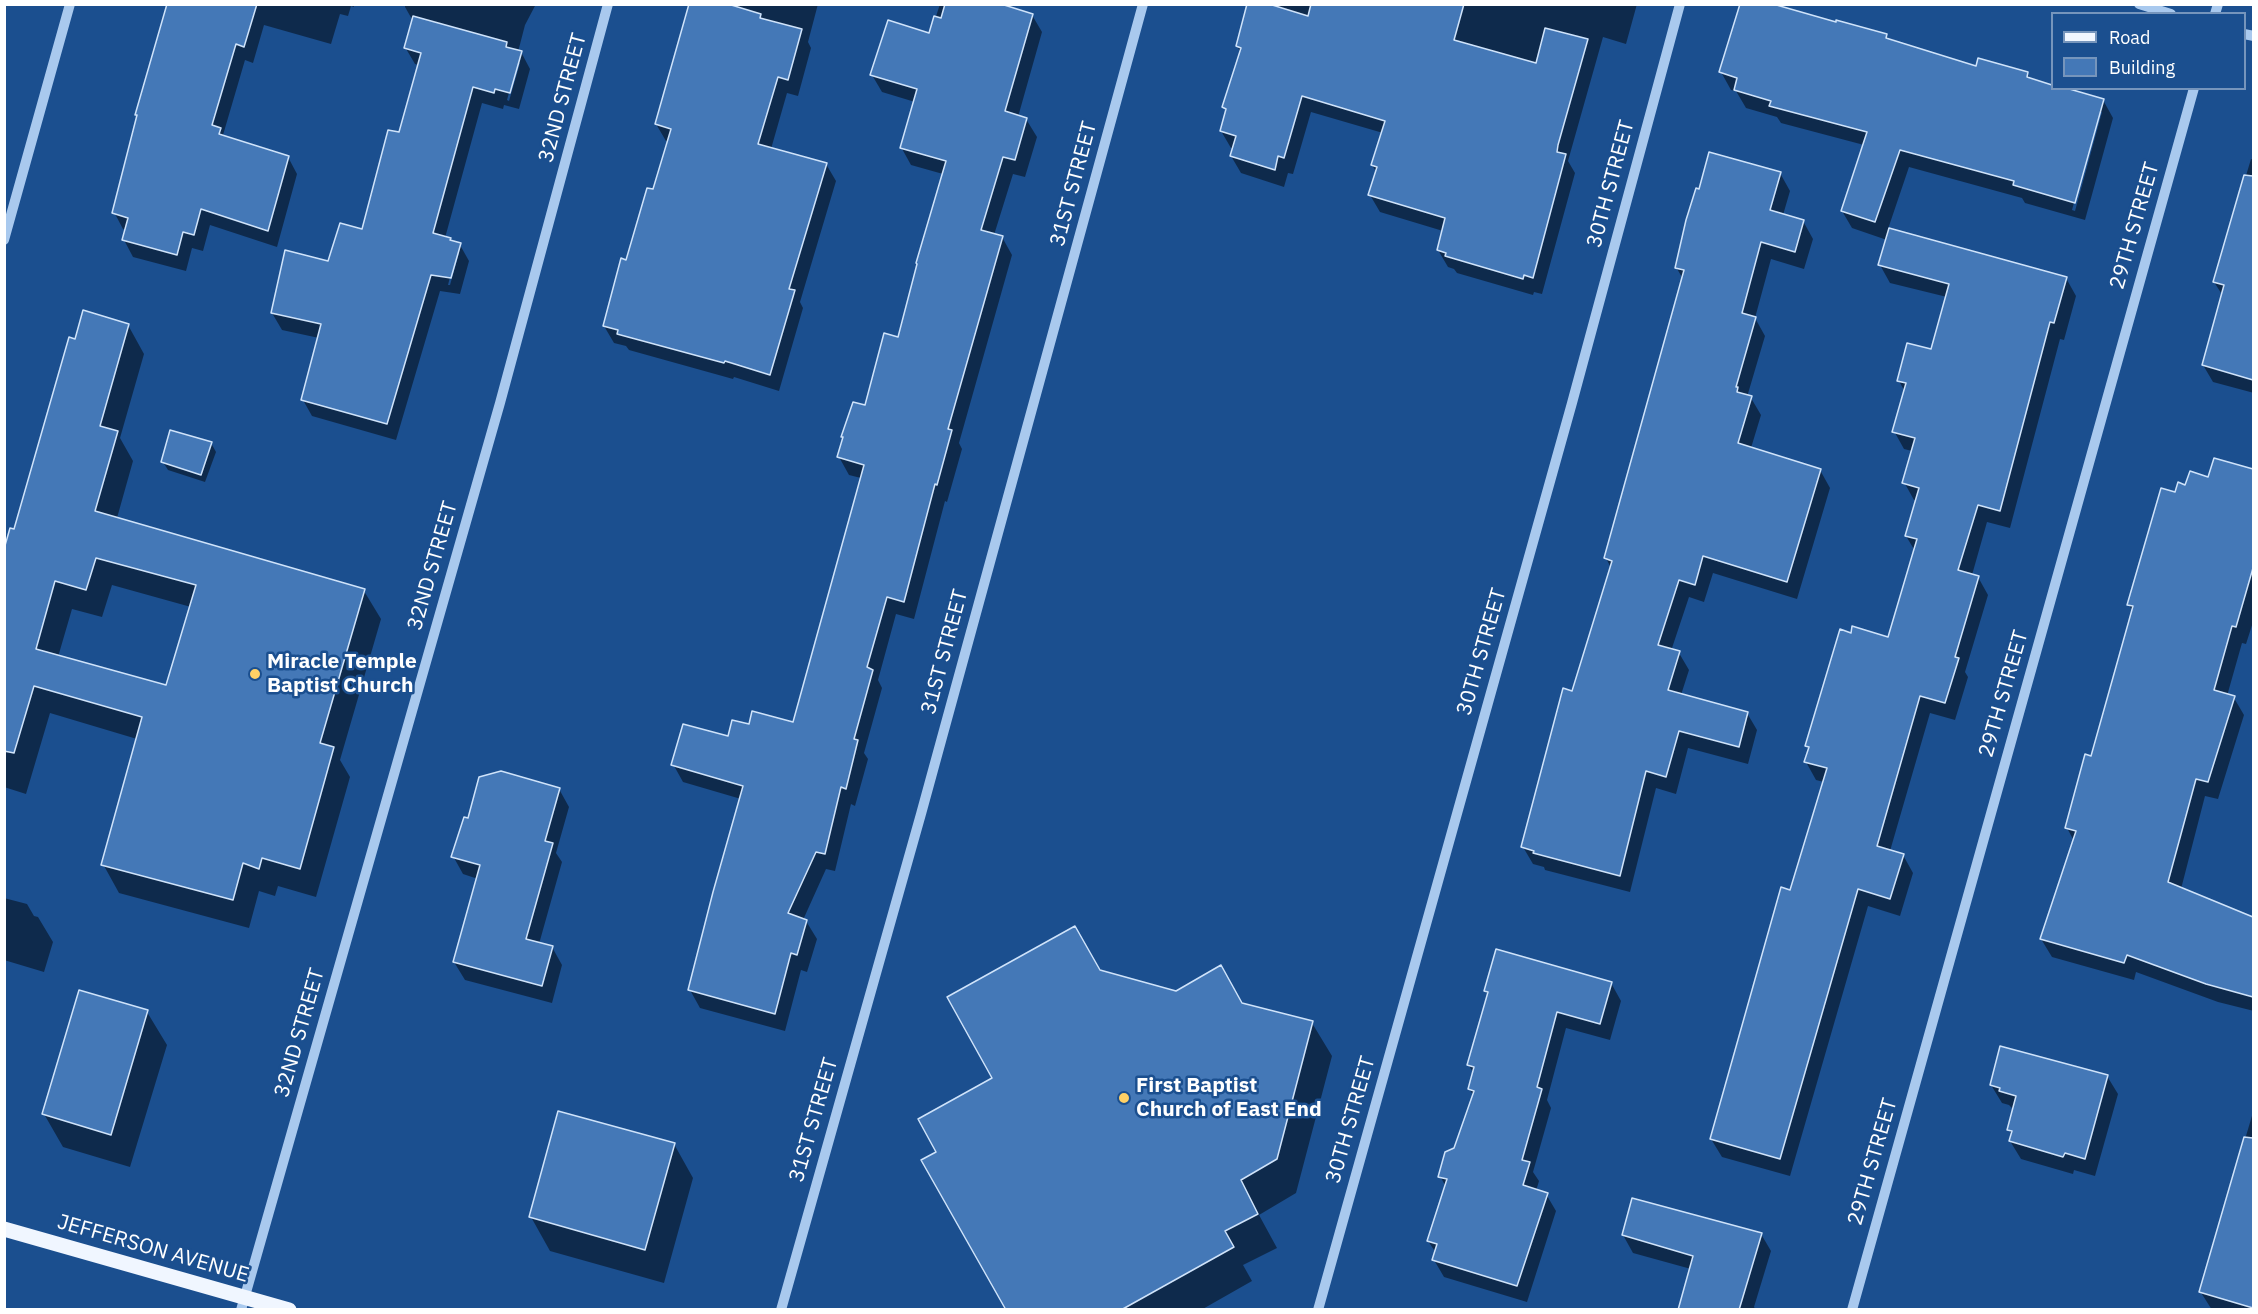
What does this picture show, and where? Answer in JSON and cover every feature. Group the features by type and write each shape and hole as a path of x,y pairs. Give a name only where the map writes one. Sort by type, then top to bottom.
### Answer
{"main road":[{"name":"JEFFERSON AVENUE","path":"4,1229 243,1303 289,1310"}],"street":[{"path":"4,240 70,4"},
{"name":"32ND STREET","path":"243,1303 500,403 608,4"},
{"name":"31ST STREET","path":"781,1310 921,814 1143,4"},
{"name":"30TH STREET","path":"1318,1310 1569,414 1680,4"},
{"path":"2139,4 2165,12"},
{"name":"29TH STREET","path":"1852,1310 2193,90"}],"building":[{"path":"167,4 257,4 244,47 236,44 212,125 221,128 219,134 289,156 268,231 201,209 194,235 183,232 177,255 122,240 128,218 112,213 137,115 135,115"},
{"path":"689,4 728,4 761,14 760,18 802,29 788,80 778,77 758,144 827,163 789,289 795,290 770,375 725,361 724,363 617,334 618,330 603,326 621,258 626,260 647,188 653,189 671,129 655,124"},
{"path":"945,4 1001,4 1033,14 1005,111 1027,118 1015,160 1003,157 981,230 1003,236 948,429 952,430 937,485 935,484 904,602 887,597 867,667 873,670 854,739 858,740 846,789 841,787 825,854 816,852 788,913 807,920 797,955 791,953 775,1014 688,990 743,786 671,765 683,724 728,736 732,720 749,724 752,711 793,722 864,465 837,457 843,437 841,437 853,402 865,405 884,333 898,337 916,263 946,161 900,148 917,89 870,75 888,20 929,33 934,16 941,18"},
{"path":"1247,4 1269,4 1308,16 1311,4 1464,4 1454,40 1536,63 1545,28 1588,39 1558,145 1557,152 1566,154 1533,278 1524,275 1523,279 1445,256 1446,253 1437,250 1445,218 1368,195 1377,167 1371,165 1385,121 1302,96 1284,158 1278,156 1275,170 1230,156 1236,136 1220,131 1226,109 1222,107 1241,48 1236,46"},
{"path":"1740,4 1773,4 1887,34 1886,38 1976,66 1978,58 2028,72 2027,77 2051,85 2051,90 2073,90 2104,99 2075,203 2013,185 2014,181 1900,150 1875,222 1841,211 1867,132 1769,106 1771,101 1734,90 1737,78 1719,72"},
{"path":"413,16 507,42 506,47 522,51 510,93 495,89 494,93 473,87 433,233 461,243 451,278 431,275 387,424 301,400 321,324 271,313 285,250 328,261 340,223 362,229 388,130 399,132 421,53 404,48"},
{"path":"1709,152 1781,172 1770,210 1804,220 1795,252 1761,242 1742,313 1756,317 1736,387 1738,387 1737,392 1752,396 1738,443 1821,469 1787,582 1703,556 1695,585 1679,580 1658,645 1680,651 1668,690 1748,712 1739,747 1679,731 1666,777 1646,771 1620,876 1533,853 1534,851 1521,847 1563,688 1572,691 1612,561 1604,558 1684,270 1675,268 1686,220 1696,188 1699,189"},
{"path":"2244,175 2253,176 2253,380 2202,365 2224,285 2213,282"},
{"path":"1889,228 2067,277 2054,323 2050,322 2000,511 1978,505 1958,570 1979,576 1955,657 1959,658 1945,703 1920,696 1877,846 1904,854 1890,899 1858,889 1780,1159 1710,1139 1781,887 1790,890 1827,768 1804,762 1809,747 1805,746 1840,629 1851,633 1852,626 1888,637 1917,539 1905,536 1919,488 1902,483 1915,438 1892,432 1906,383 1897,381 1907,343 1931,349 1949,284 1878,265"},
{"path":"83,310 129,324 100,426 118,431 95,511 365,589 320,743 334,747 300,869 262,858 259,869 243,863 233,900 101,865 142,717 34,686 14,753 4,751 4,549 10,528 14,529 69,337 75,339","holes":["96,558 196,585 166,685 36,649 55,581 86,590"]},
{"path":"170,430 212,442 201,475 161,462"},
{"path":"2214,458 2253,469 2253,568 2236,627 2232,626 2214,690 2235,696 2208,782 2196,779 2168,882 2253,917 2253,997 2206,984 2127,955 2124,963 2040,939 2076,831 2065,828 2085,754 2091,756 2133,606 2127,605 2161,488 2175,492 2178,482 2185,485 2190,471 2208,477"},
{"path":"501,771 560,788 545,841 553,843 526,939 553,946 542,986 453,962 480,865 451,857 464,817 468,818 479,777"},
{"name":"First Baptist Church of East End","path":"1075,926 1100,970 1176,991 1221,965 1242,1003 1313,1021 1277,1159 1241,1180 1258,1214 1225,1231 1234,1247 1121,1310 1006,1310 921,1160 936,1152 918,1119 992,1078 947,997"},
{"path":"1496,949 1612,982 1600,1024 1557,1012 1537,1087 1542,1089 1522,1160 1530,1162 1523,1185 1548,1193 1517,1286 1432,1260 1437,1244 1427,1241 1447,1179 1438,1177 1445,1152 1454,1148 1474,1091 1468,1089 1474,1067 1467,1065 1488,992 1484,991"},
{"path":"79,990 148,1010 111,1135 42,1114"},
{"path":"2000,1046 2108,1075 2085,1159 2065,1153 2063,1157 2009,1141 2012,1131 2007,1130 2016,1096 1999,1091 2000,1088 1990,1085"},
{"path":"558,1111 675,1143 645,1250 529,1217"},
{"path":"2244,1137 2253,1138 2253,1308 2199,1292"},
{"path":"1632,1198 1762,1233 1739,1310 1678,1310 1693,1256 1622,1235"}],"place":[{"name":"Miracle Temple Baptist Church","path":"255,674"},
{"name":"First Baptist Church of East End","path":"1124,1098"}]}
